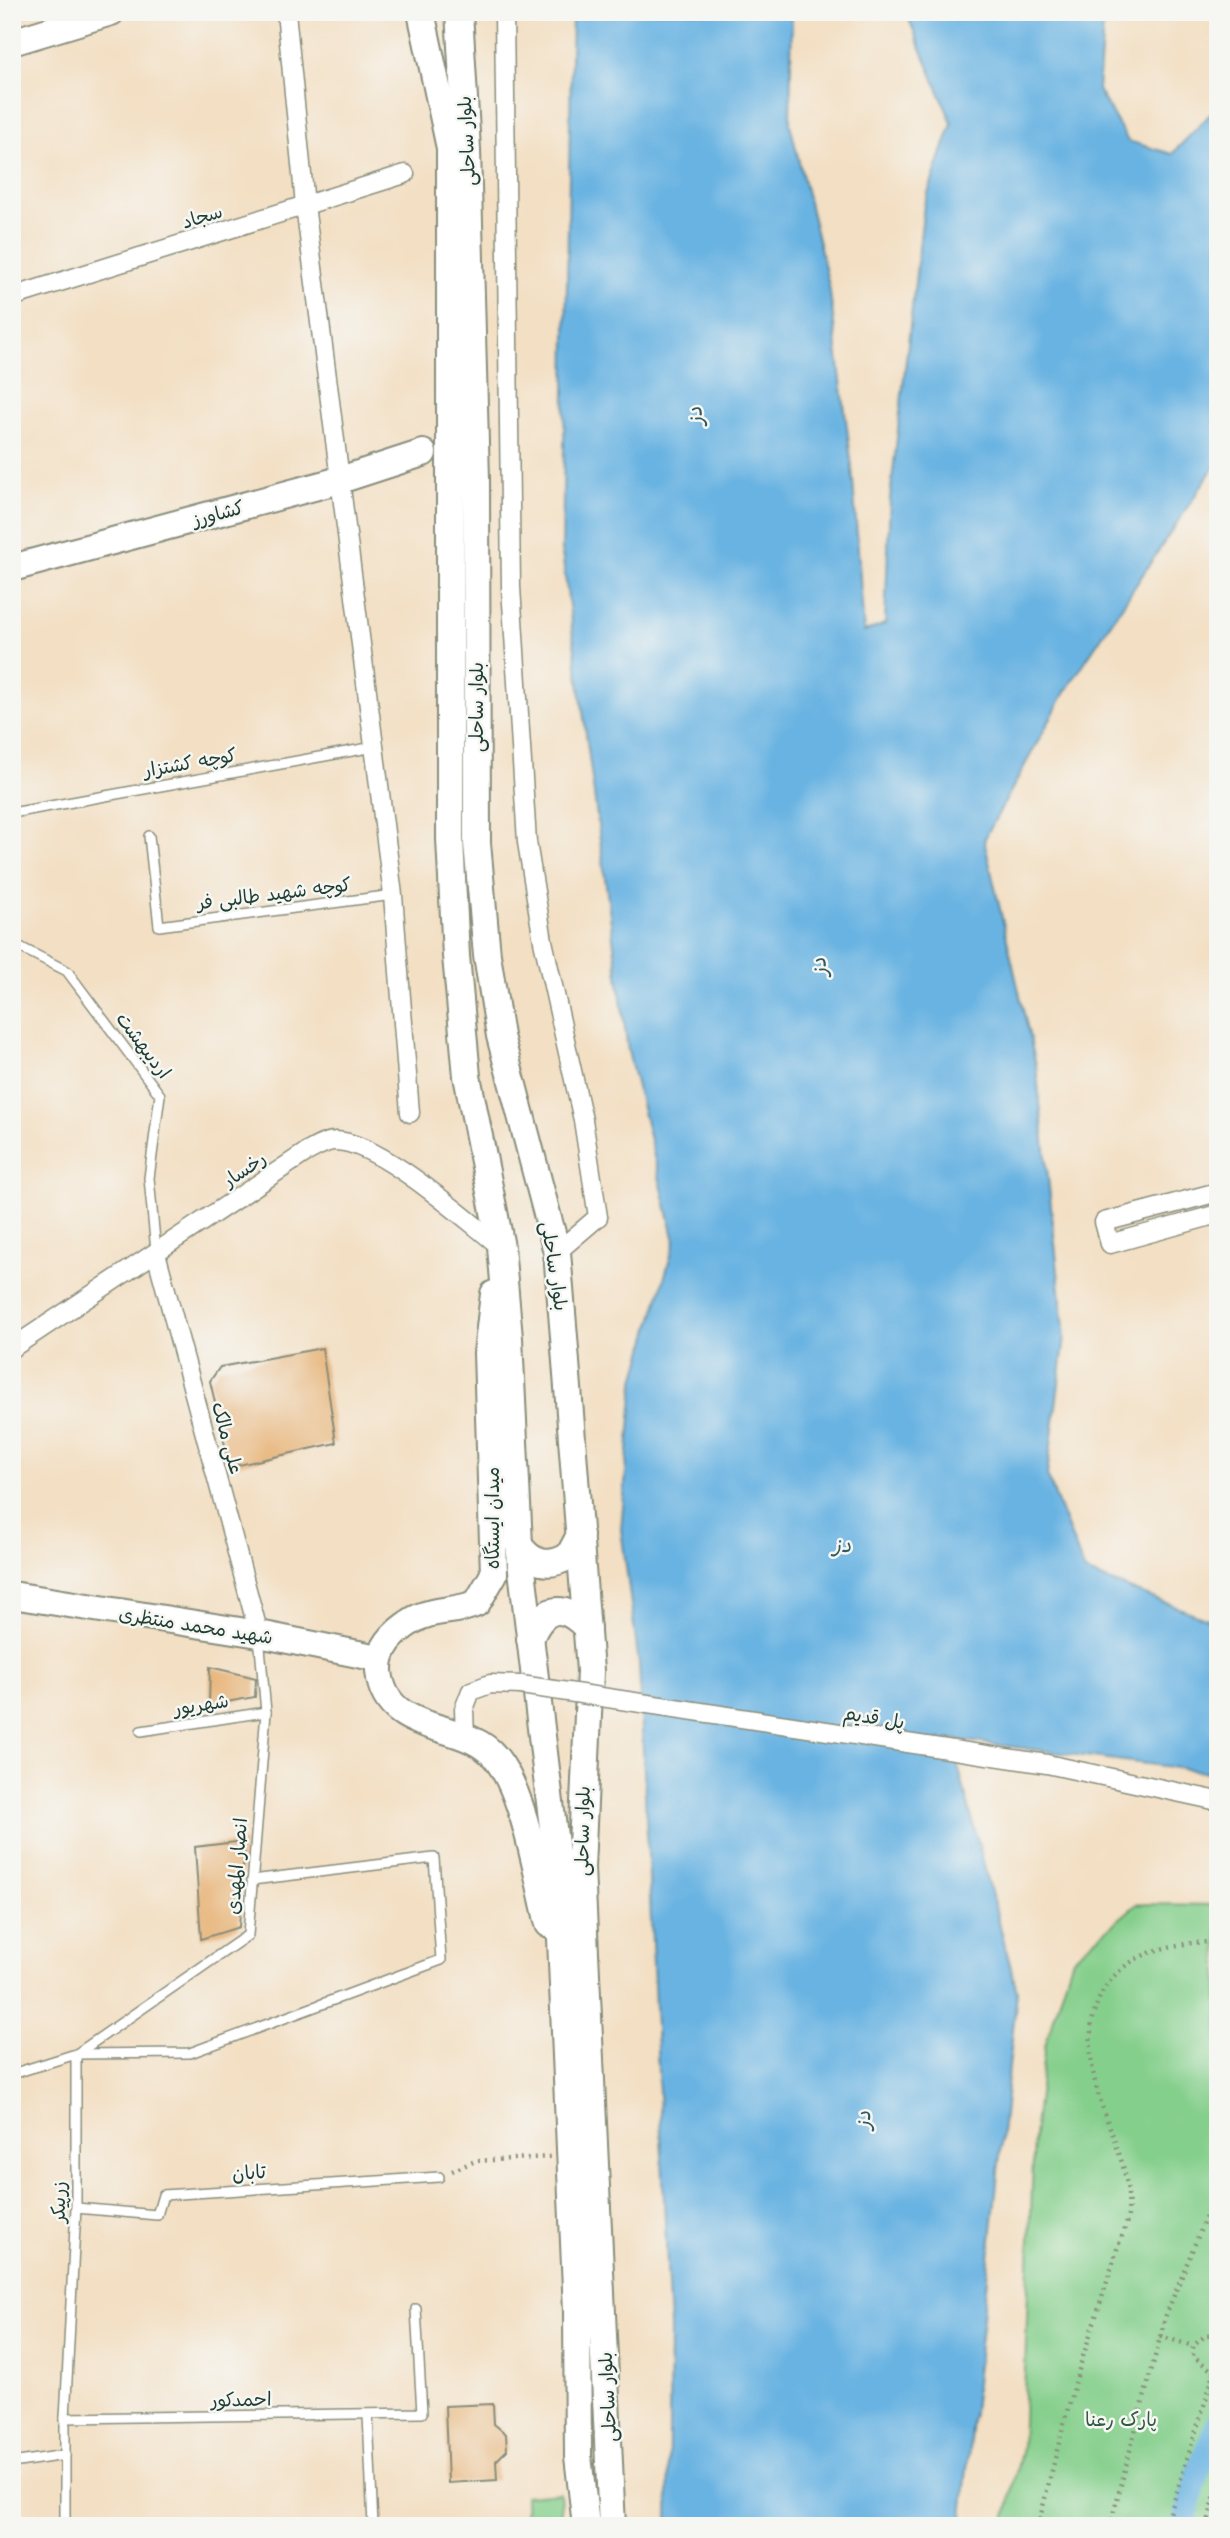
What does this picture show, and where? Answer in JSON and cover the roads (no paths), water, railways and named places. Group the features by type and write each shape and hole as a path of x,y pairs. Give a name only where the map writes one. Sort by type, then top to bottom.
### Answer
{"main road":[{"path":"12,42 111,12"},
{"name":"بلوار ساحلی","path":"422,12 450,148 450,839 467,1076 500,1247 509,1338 519,1545 558,1869 577,2312 578,2456 586,2526"},
{"name":"بلوار ساحلی","path":"459,12 467,150 476,479 477,843 488,955 500,1036 557,1252 580,1535 590,1671 580,1868 612,2526"},
{"name":"کشاورز","path":"14,562 340,480 423,453"},
{"path":"467,1076 471,1068 485,1059 493,1058 508,1065"},
{"name":"میدان ایستگاه","path":"378,1658 392,1636 414,1619 477,1603 494,1574 487,1353 500,1247"},
{"path":"519,1545 536,1561 559,1562 577,1546 580,1535"},
{"name":"شهید محمد منتظری","path":"12,1595 259,1634 378,1658"},
{"path":"530,1639 537,1621 554,1611 574,1614 587,1628"},
{"path":"378,1658 380,1681 390,1701 411,1719 465,1737 495,1756 513,1785 562,1977"},
{"path":"578,2456 587,2464 598,2465 610,2453"}],"street":[{"path":"286,12 305,205 393,895 410,1113"},
{"path":"504,12 511,587 527,842 543,941 583,1120 598,1217 557,1252"},
{"name":"سجاد","path":"12,297 405,174"},
{"name":"رخسار","path":"12,1348 305,1153 332,1140 357,1144 394,1166 500,1247"},
{"path":"1197,1198 1210,1216 1110,1244 1104,1222 1218,1192"},
{"name":"علی مالک","path":"156,1253 259,1634"},
{"name":"پل قدیم","path":"465,1737 464,1709 471,1691 490,1684 521,1685 1047,1764 1218,1801"}],"lane":[{"name":"کوچه کشتزار","path":"12,813 374,747"},
{"name":"کوچه شهید طالبی فر","path":"149,836 159,926 393,895"},
{"name":"اردیبهشت","path":"12,943 67,971 160,1095 149,1178 156,1253"},
{"name":"انصار المهدی","path":"76,2054 248,1935 266,1712 259,1634"},
{"name":"شهریور","path":"141,1731 266,1712"},
{"path":"12,2074 76,2054 190,2053 441,1960 434,1858 252,1880"},
{"name":"زرپیکر","path":"65,2418 76,2208 76,2054"},
{"name":"تابان","path":"76,2208 157,2215 163,2195 439,2177"},
{"name":"احمدکور","path":"65,2418 422,2413 416,2309"},
{"path":"368,2415 373,2526"},
{"path":"62,2526 65,2522 65,2418"},
{"path":"12,2463 65,2455"}],"water":[{"name":"دز","path":"572,12 792,12 790,124 829,285 852,467 864,632 885,624 890,498 924,205 952,123 906,12 1104,12 1098,90 1128,141 1172,154 1218,106 1218,461 1065,692 984,840 1036,1065 1065,1337 1047,1475 1085,1572 1218,1623 1218,1773 951,1739 1017,1991 961,2526 668,2526 670,2328 639,1664 621,1529 634,1384 675,1241 628,1051 562,553"}],"waterway":[{"path":"1183,2526 1199,2470 1218,2421"}],"park label":[{"name":"پارک رعنا","path":"1121,2419"}]}
